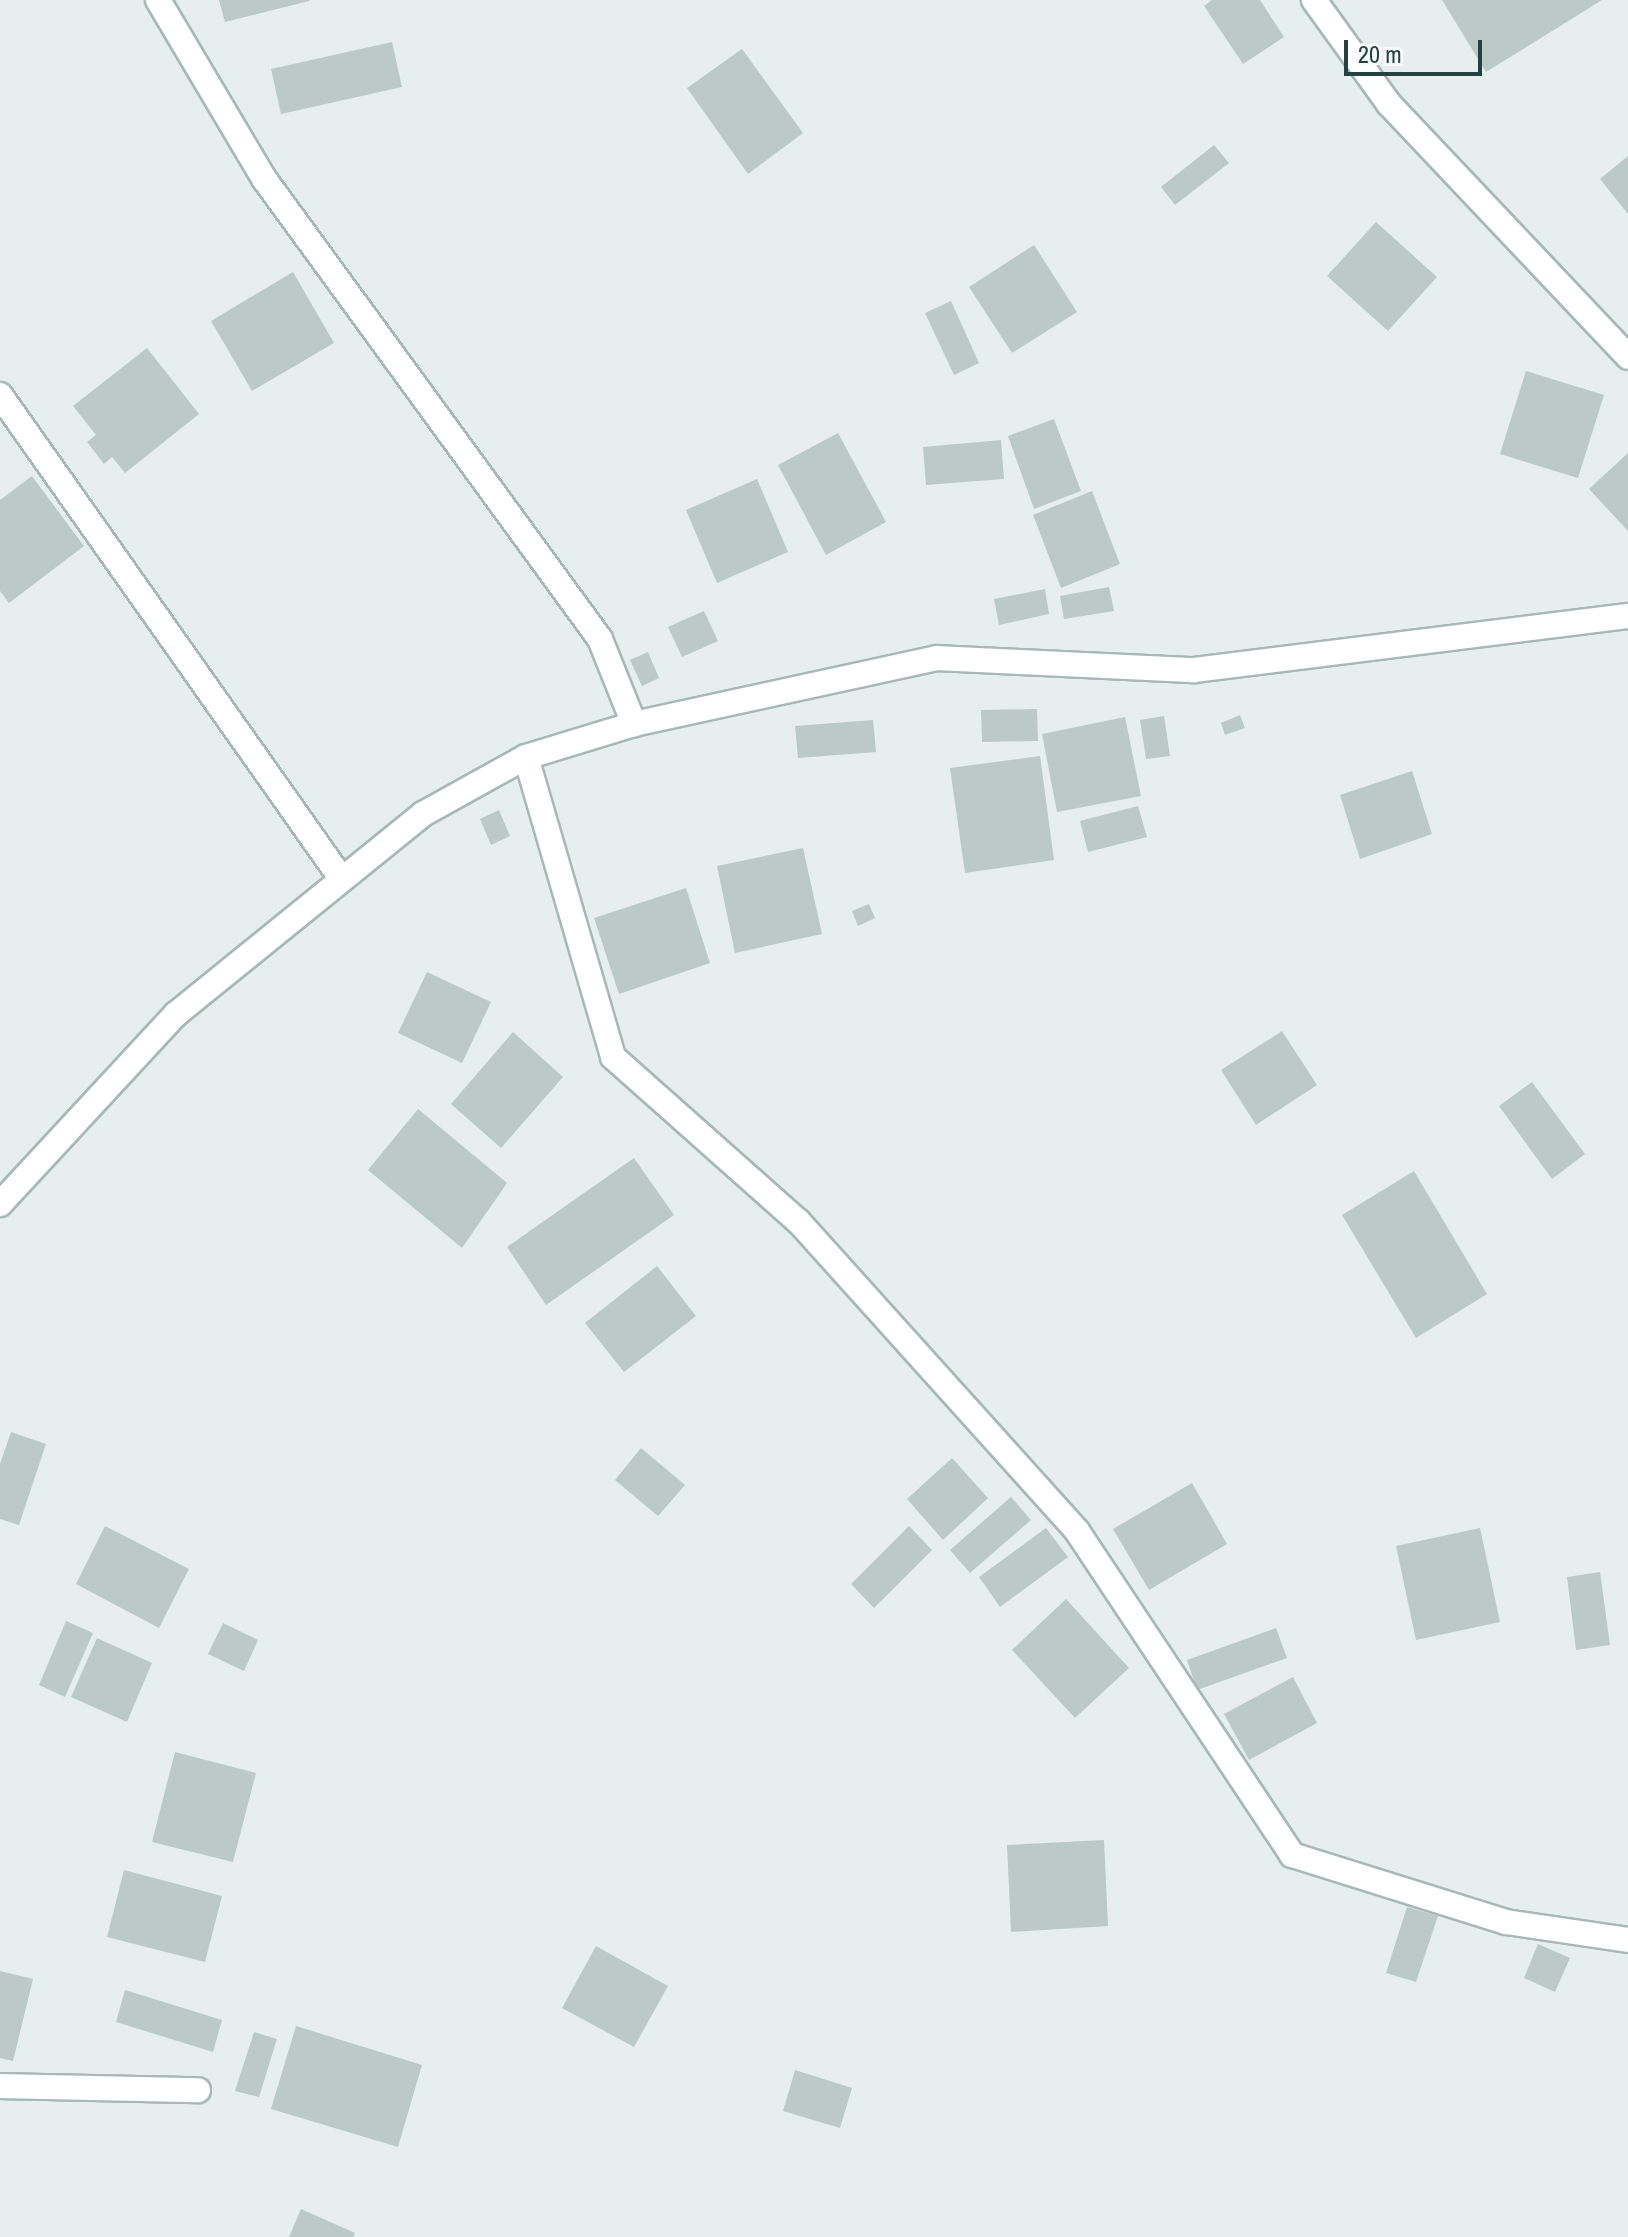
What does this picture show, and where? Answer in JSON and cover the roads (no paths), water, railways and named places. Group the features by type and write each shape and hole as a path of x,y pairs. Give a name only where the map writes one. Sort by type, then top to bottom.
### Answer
{"street":[{"path":"158,0 265,180 600,639 634,724"},
{"path":"1314,0 1389,104 1628,357"},
{"path":"0,395 341,878"},
{"path":"0,1204 176,1014 423,814 526,757 634,724 937,658 1194,670 1628,616"},
{"path":"526,757 613,1057 798,1221 1077,1531 1292,1855 1506,1922 1628,1940"},
{"path":"0,2086 198,2090"}]}
